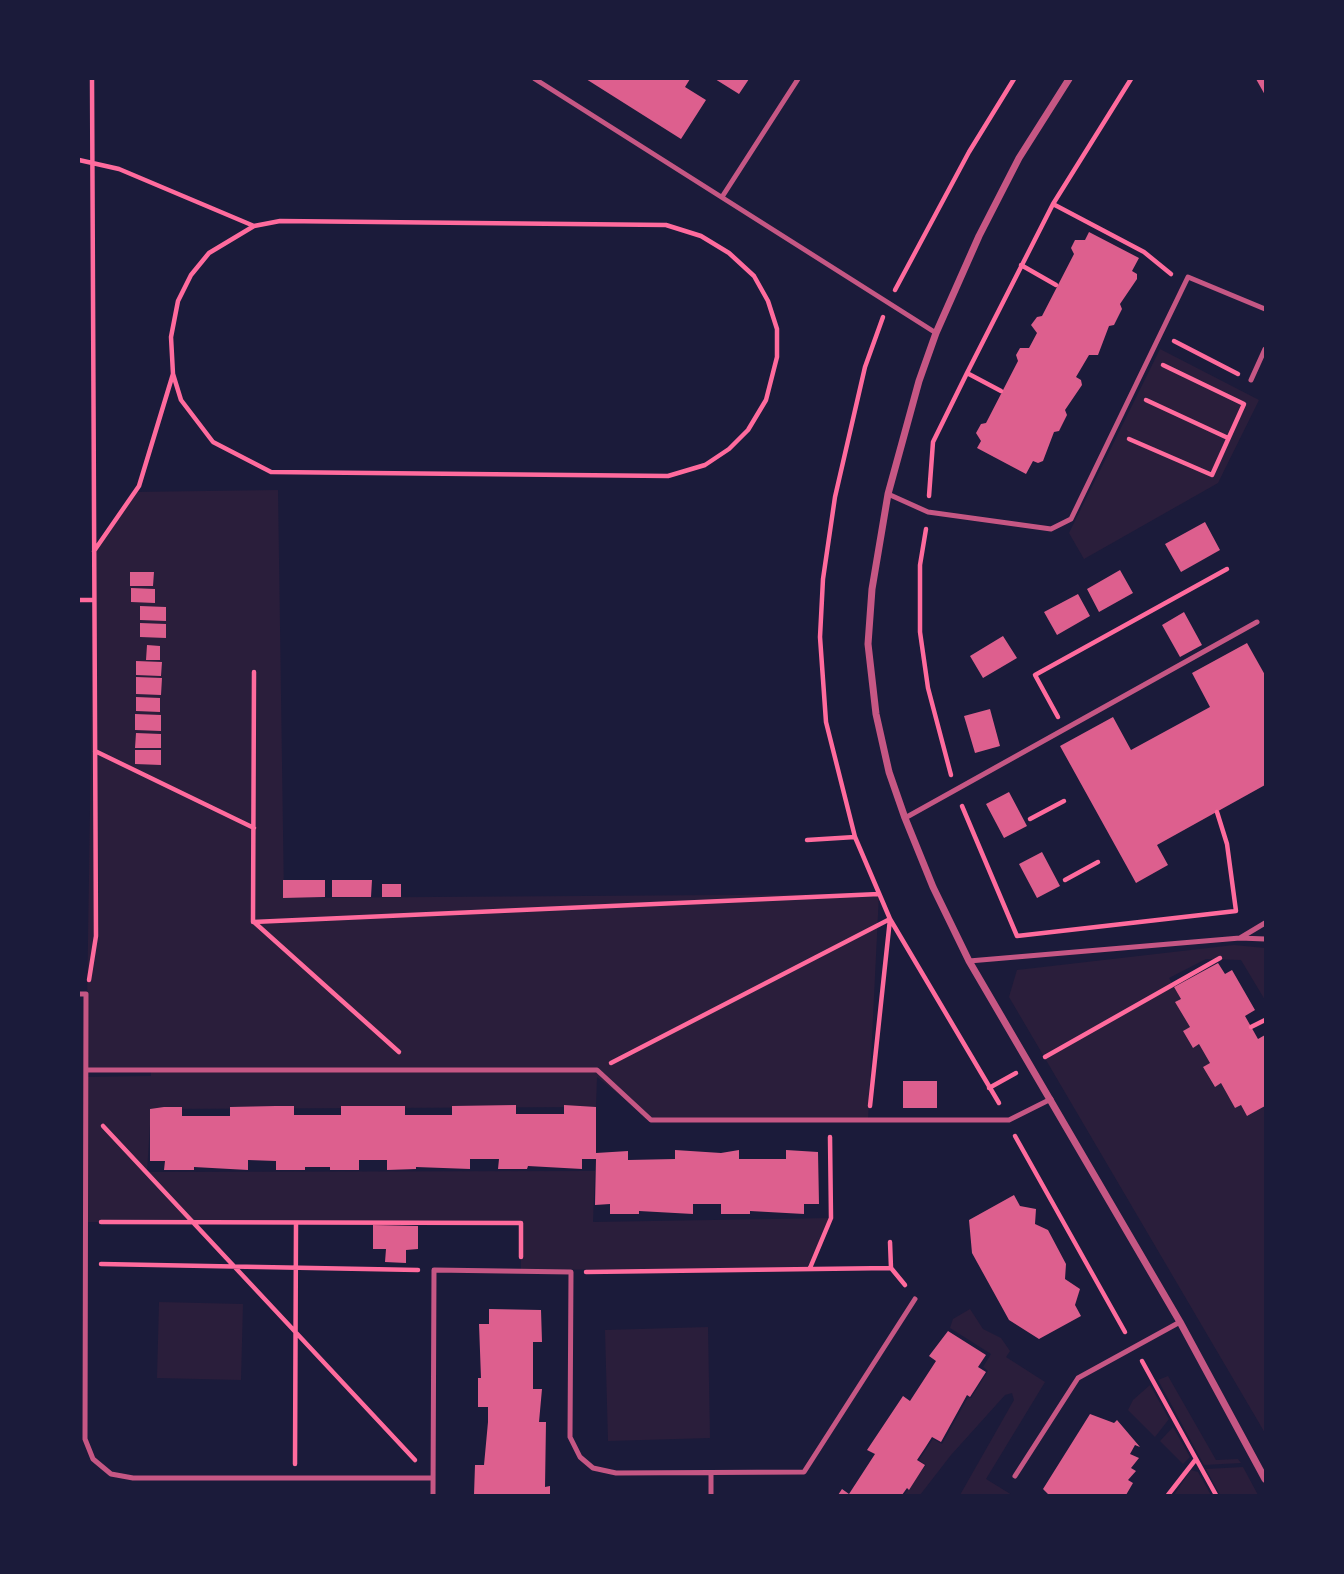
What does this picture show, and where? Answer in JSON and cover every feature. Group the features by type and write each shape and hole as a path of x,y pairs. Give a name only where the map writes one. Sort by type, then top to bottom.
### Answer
{"street":[{"path":"1069,79 1019,158 936,333 904,429 888,494 872,589 869,644 876,714 889,772 905,818 933,887 969,961 1180,1322 1265,1479"}],"lane":[{"path":"536,79 936,333"},
{"path":"722,197 798,79"},
{"path":"888,494 928,512 1051,529 1071,519 1188,277 1265,309"},
{"path":"1251,380 1265,349"},
{"path":"905,818 1257,622"},
{"path":"1240,938 1265,923"},
{"path":"969,961 1240,938 1265,939"},
{"path":"79,994 86,994 85,1439 93,1460 111,1474 133,1478 433,1478"},
{"path":"86,1070 597,1070 651,1120 1009,1120 1051,1099"},
{"path":"79,1264 86,1264"},
{"path":"433,1495 434,1270 571,1272 570,1437 580,1457 593,1468 616,1473 804,1472 915,1299"},
{"path":"1015,1476 1078,1378 1180,1322"},
{"path":"711,1473 711,1495"}],"path":[{"path":"86,994 96,936 92,79"},
{"path":"1131,79 1053,204 933,442 928,512 920,565 920,632 928,688 955,791 1017,936 1236,911 1227,844 1217,812"},
{"path":"79,160 119,169 254,226"},
{"path":"1053,204 1143,252 1181,282"},
{"path":"93,551 139,486 173,374 174,325 178,300 191,275 209,253 254,226 280,220 666,225 701,236 729,254 754,276 768,301 777,329 777,357 766,400 748,430 729,449 705,465 668,476 271,472 213,442 181,400 173,374"},
{"path":"1021,265 1056,285"},
{"path":"1161,334 1251,380"},
{"path":"1113,433 1212,475 1244,404 1150,358"},
{"path":"967,373 1001,391"},
{"path":"1132,394 1228,438"},
{"path":"1065,730 1035,675 1227,569"},
{"path":"79,600 94,600"},
{"path":"254,673 253,922 419,1070"},
{"path":"95,751 254,828"},
{"path":"1030,819 1064,801"},
{"path":"807,841 855,837"},
{"path":"1065,880 1098,862"},
{"path":"253,922 879,894"},
{"path":"597,1070 890,919 868,1120"},
{"path":"989,1088 1228,953"},
{"path":"1251,1027 1265,1020"},
{"path":"86,1108 433,1478"},
{"path":"810,1268 831,1218 830,1120"},
{"path":"86,1222 521,1223 521,1270"},
{"path":"295,1478 296,1223"},
{"path":"890,1242 891,1268 915,1299"},
{"path":"86,1264 434,1270"},
{"path":"571,1272 891,1268"},
{"path":"1168,1495 1196,1459"}],"shaded area":[{"path":"1160,349 1259,400 1218,483 1084,559 1069,533"},
{"path":"278,490 284,898 879,894 868,1120 651,1120 597,1077 596,1107 151,1109 147,1172 595,1171 593,1222 831,1218 810,1268 521,1270 521,1223 87,1222 86,1077 151,1076 151,1071 86,1070 94,551 135,492"},
{"path":"1234,945 1265,948 1265,1000 1241,960 1206,959 1169,978 1181,999 1176,1002 1190,1027 1183,1031 1192,1047 1199,1044 1210,1063 1203,1067 1214,1086 1221,1083 1235,1108 1241,1105 1247,1116 1265,1106 1265,1433 1009,997 1017,970"},
{"path":"159,1302 243,1304 241,1380 157,1378"},
{"path":"970,1309 983,1329 1001,1338 1010,1351 1006,1357 1045,1382 986,1479 1012,1495 960,1495 1014,1400 1012,1393 1005,1395 951,1455 920,1495 904,1495 926,1465 919,1460 933,1439 942,1444 968,1397 971,1398 988,1371 983,1367 991,1354 950,1328 953,1319"},
{"path":"708,1327 710,1438 608,1441 605,1330"},
{"path":"1168,1376 1216,1460 1238,1459 1241,1463 1204,1465 1158,1380"},
{"path":"1150,1385 1169,1419 1155,1437 1128,1410 1133,1400"},
{"path":"1173,1427 1190,1457 1183,1464 1160,1441"},
{"path":"1243,1467 1258,1495 1220,1495 1206,1469"},
{"path":"1191,1470 1198,1472 1211,1495 1174,1495"}],"building":[{"path":"586,79 690,79 685,87 706,100 681,139"},
{"path":"715,79 749,79 739,94"},
{"path":"1256,79 1265,79 1265,95"},
{"path":"1089,232 1139,258 1132,271 1137,274 1137,279 1120,304 1122,309 1114,325 1109,326 1098,355 1089,355 1076,377 1081,380 1082,385 1065,410 1067,415 1059,431 1054,432 1043,461 1033,461 1026,474 977,448 981,441 976,433 981,424 986,423 1018,361 1016,355 1020,348 1029,348 1037,333 1031,325 1037,317 1042,316 1074,254 1071,248 1075,240 1085,240"},
{"path":"1205,522 1220,550 1181,572 1165,544"},
{"path":"1120,570 1133,593 1099,612 1087,589"},
{"path":"130,572 154,572 153,586 130,586"},
{"path":"131,588 155,589 155,603 131,602"},
{"path":"1078,594 1090,616 1057,635 1044,612"},
{"path":"140,606 166,607 166,621 140,620"},
{"path":"1184,612 1202,645 1180,657 1162,625"},
{"path":"140,623 166,624 166,638 140,637"},
{"path":"1003,636 1017,658 983,678 970,656"},
{"path":"1247,643 1265,675 1265,785 1157,845 1168,865 1136,883 1060,746 1113,717 1131,750 1210,707 1192,673"},
{"path":"147,645 160,646 160,660 146,660"},
{"path":"136,661 162,662 161,676 136,675"},
{"path":"136,677 162,678 161,695 136,694"},
{"path":"136,697 160,698 160,712 136,711"},
{"path":"990,709 1000,746 975,753 964,716"},
{"path":"135,714 161,715 161,731 135,730"},
{"path":"136,733 161,734 161,748 135,748"},
{"path":"135,750 161,750 161,765 135,764"},
{"path":"1009,792 1027,826 1004,838 986,804"},
{"path":"1042,852 1060,886 1037,898 1019,864"},
{"path":"283,880 325,880 325,897 283,898"},
{"path":"332,880 372,880 371,897 332,897"},
{"path":"382,884 401,884 401,897 382,897"},
{"path":"1218,963 1225,974 1232,970 1255,1010 1245,1016 1258,1039 1265,1035 1265,1106 1247,1116 1241,1105 1235,1108 1221,1083 1215,1087 1203,1067 1210,1063 1199,1044 1193,1048 1183,1031 1190,1027 1175,1002 1181,999 1174,987"},
{"path":"903,1081 937,1081 937,1108 903,1108"},
{"path":"516,1105 516,1114 564,1114 564,1105 596,1107 596,1153 628,1151 628,1160 675,1159 675,1150 721,1153 739,1150 739,1159 786,1159 786,1150 818,1152 819,1204 804,1204 804,1214 750,1211 750,1214 721,1214 721,1204 693,1204 693,1214 639,1211 639,1214 610,1214 610,1204 595,1205 596,1159 582,1159 582,1169 528,1166 527,1169 498,1169 499,1159 470,1159 470,1169 416,1167 387,1170 387,1160 359,1160 359,1170 305,1167 305,1170 276,1170 276,1161 248,1160 248,1170 194,1167 194,1170 164,1170 165,1161 150,1161 150,1109 182,1107 182,1116 230,1116 230,1107 294,1106 294,1115 341,1115 341,1106 405,1106 405,1115 452,1115 452,1106"},
{"path":"1014,1195 1020,1206 1036,1209 1035,1224 1048,1230 1066,1264 1065,1279 1080,1289 1075,1305 1081,1316 1039,1339 1009,1320 972,1253 969,1220"},
{"path":"373,1225 418,1226 418,1249 406,1250 406,1263 385,1262 386,1249 373,1249"},
{"path":"489,1309 541,1310 542,1342 533,1342 533,1389 542,1389 539,1422 546,1422 545,1487 550,1486 550,1495 474,1495 475,1465 484,1465 488,1422 488,1407 478,1407 478,1378 481,1378 479,1324 489,1324"},
{"path":"948,1331 986,1355 978,1367 986,1372 970,1397 967,1395 941,1442 932,1437 917,1460 925,1465 909,1490 907,1488 902,1495 838,1495 842,1489 849,1494 875,1454 867,1450 903,1396 910,1401 936,1361 929,1356"},
{"path":"1090,1414 1114,1423 1117,1420 1140,1447 1135,1445 1130,1454 1139,1458 1131,1468 1136,1471 1128,1480 1133,1483 1126,1495 1049,1495 1043,1489"}]}
